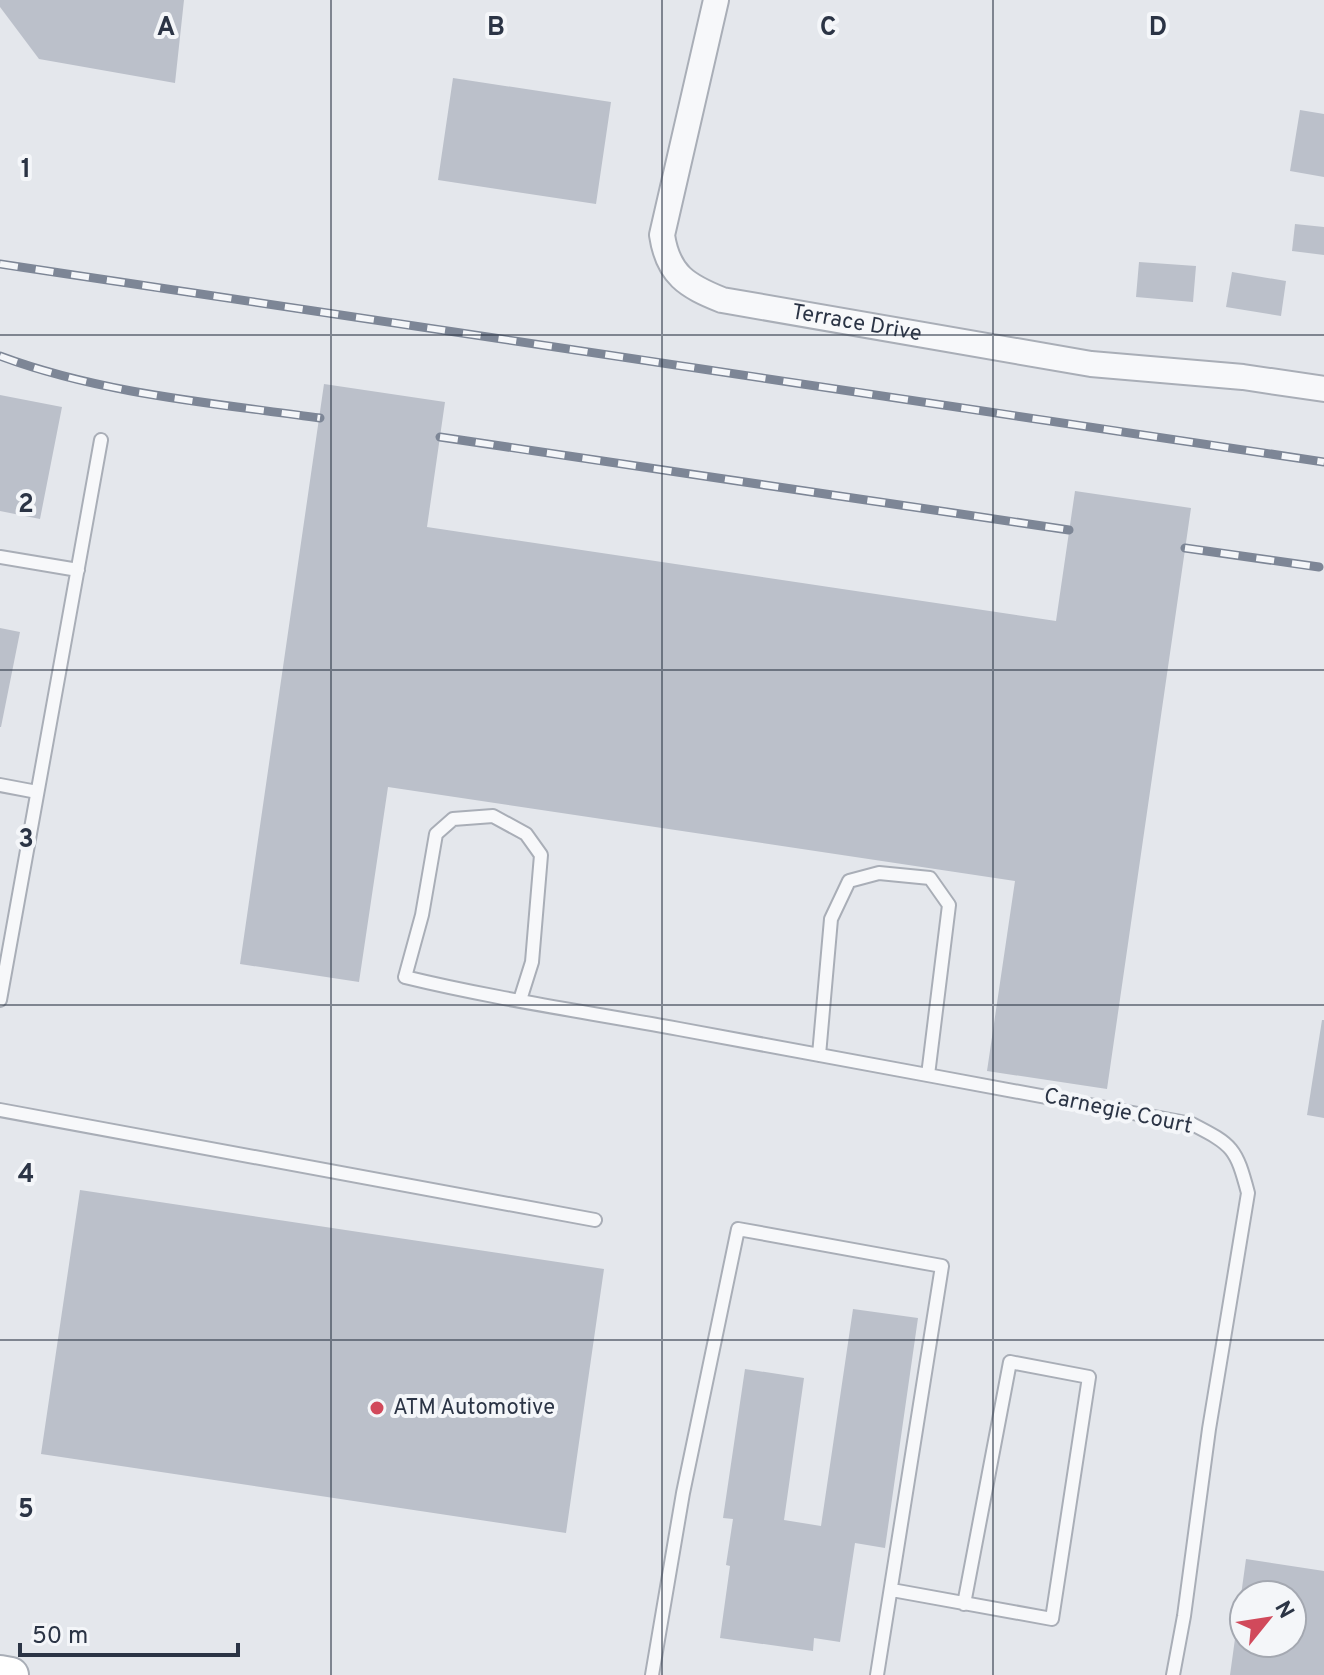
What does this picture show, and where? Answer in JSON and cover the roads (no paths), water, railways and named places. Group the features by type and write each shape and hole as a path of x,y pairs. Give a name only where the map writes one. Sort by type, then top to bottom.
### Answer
{"street":[{"name":"Terrace Drive","path":"716,0 662,235 665,256 677,274 693,289 722,300 1091,364 1243,377 1324,389"},
{"path":"0,1673 11,1675"}],"lane":[{"path":"0,1000 101,440"},
{"path":"0,557 78,570"},
{"path":"0,785 37,792"},
{"name":"Carnegie Court","path":"520,1000 532,962 541,855 526,834 493,816 453,819 436,834 422,915 405,977 520,1000 1192,1124 1226,1141 1239,1160 1248,1193 1173,1675"},
{"path":"819,1055 831,919 849,881 879,873 930,878 949,905 928,1075"},
{"path":"0,1110 595,1220"},
{"path":"652,1675 683,1493 738,1229 942,1266 877,1675"},
{"path":"892,1590 964,1604 1052,1619 1089,1377 1010,1362 964,1604"}],"railway":[{"path":"0,264 1324,462"},
{"path":"0,356 78,380 118,388 320,418"},
{"path":"440,437 1069,530"},
{"path":"1185,548 1319,567"}],"place":[{"name":"ATM Automotive","path":"377,1408"}]}
